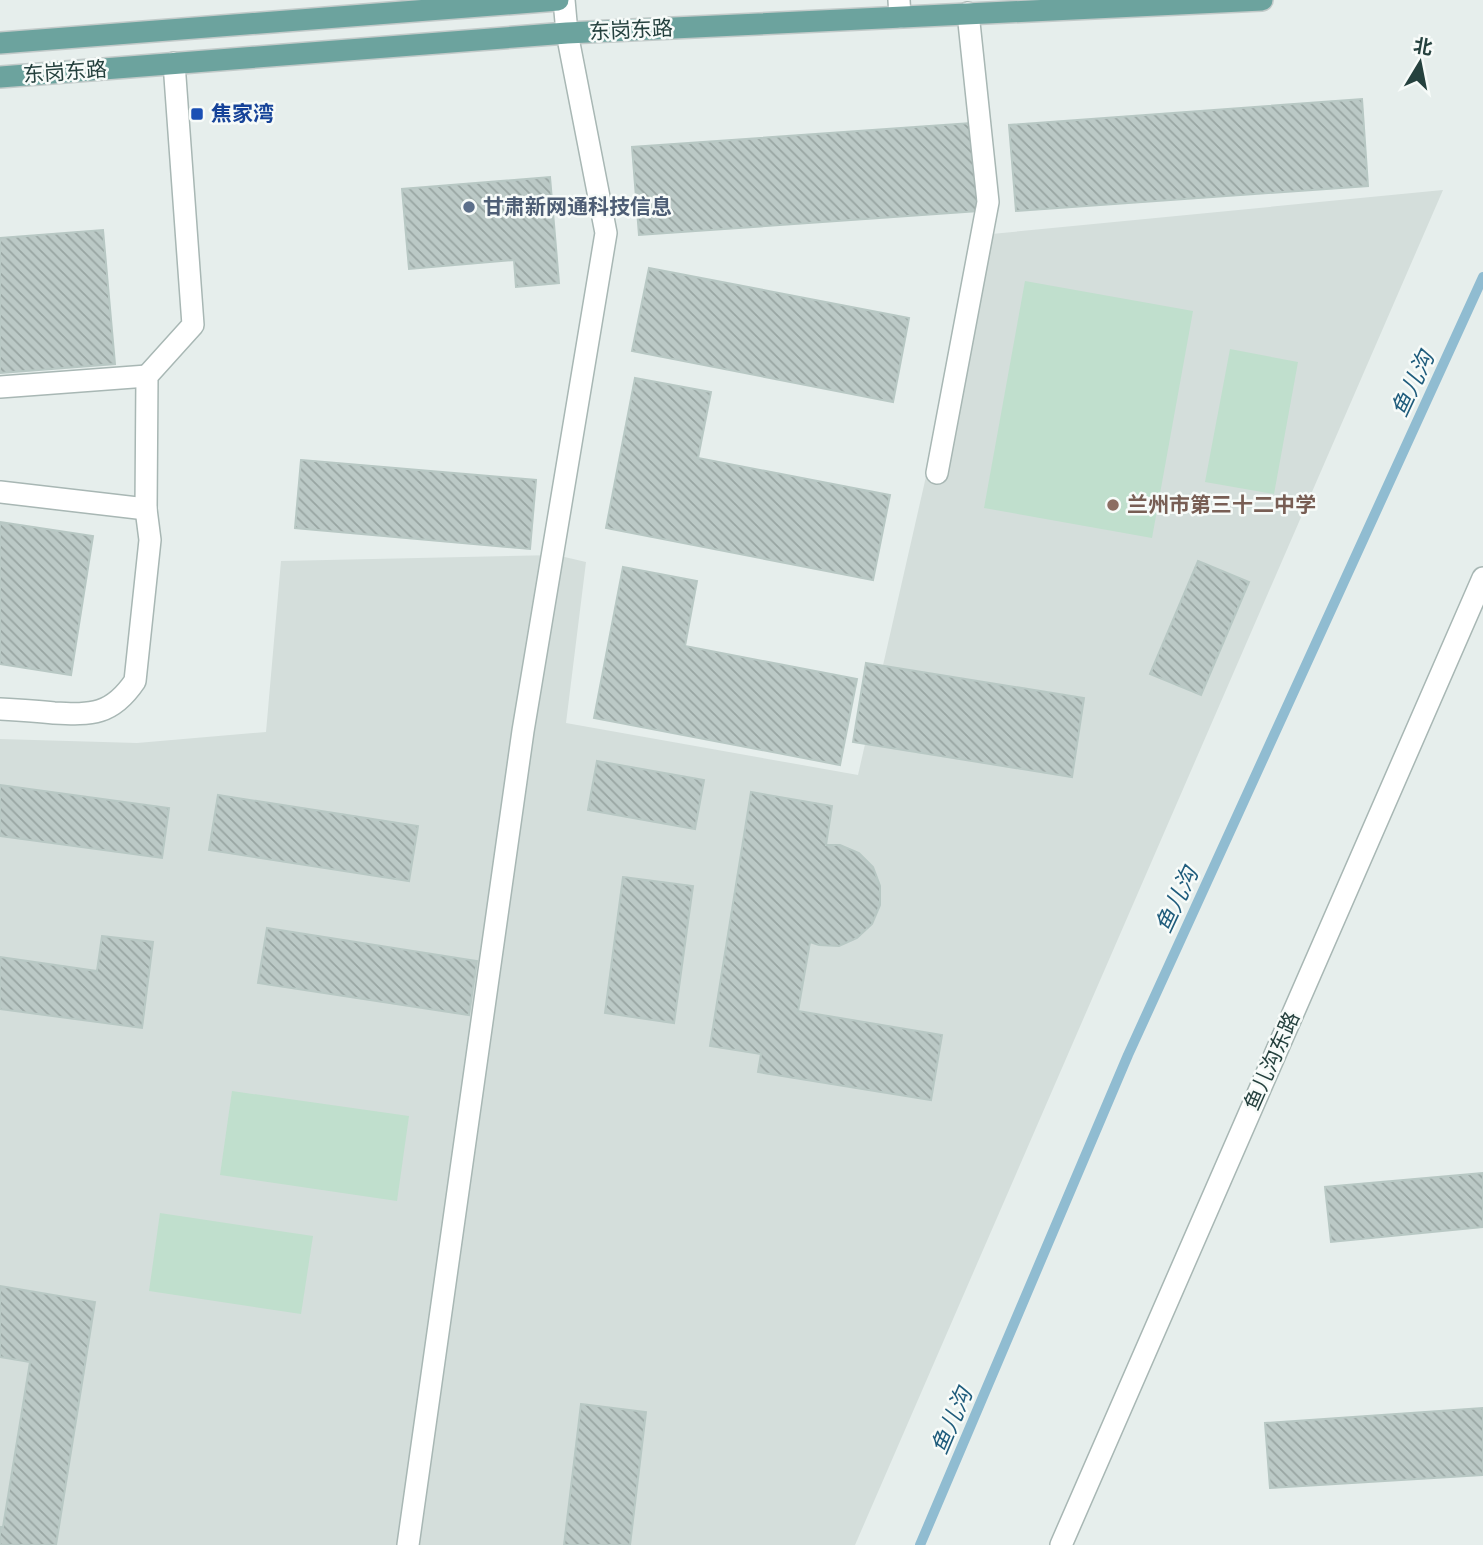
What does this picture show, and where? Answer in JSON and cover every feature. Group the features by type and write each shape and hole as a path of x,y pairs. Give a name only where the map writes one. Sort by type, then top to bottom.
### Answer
{"main road":[{"name":"东岗东路","path":"0,43 500,2 558,0"},
{"name":"东岗东路","path":"0,77 900,8 968,13 1262,0"}],"street":[{"path":"408,1545 523,731 606,233 567,33 564,0"},
{"path":"937,473 988,202 968,13"},
{"path":"0,709 80,714 96,712 125,695 135,681 150,540 146,509 148,376 192,325 174,63"},
{"path":"0,387 148,376"},
{"path":"0,492 146,509"},
{"name":"鱼儿沟东路","path":"1061,1545 1483,578"}],"shaded area":[{"path":"1443,190 855,1545 0,1545 0,739 137,743 266,732 281,561 556,555 586,562 566,723 858,775 981,235"}],"green space":[{"path":"1025,281 1193,311 1152,538 984,508"},
{"path":"1230,349 1298,362 1274,494 1205,482"},
{"path":"232,1091 409,1116 397,1201 220,1175"},
{"path":"160,1213 313,1236 301,1314 149,1291"}],"building":[{"path":"1362,99 1368,186 1016,211 1009,125"},
{"path":"971,123 978,211 639,235 632,147"},
{"path":"550,177 559,283 516,287 514,260 409,269 402,189"},
{"path":"103,230 115,364 0,373 0,238"},
{"path":"649,268 909,318 893,402 632,351"},
{"path":"635,378 711,392 698,458 890,495 873,580 606,528"},
{"path":"301,460 536,480 530,549 295,528"},
{"path":"0,522 93,536 71,675 0,664"},
{"path":"1198,561 1249,582 1201,695 1150,674"},
{"path":"623,567 697,581 685,646 857,679 840,765 594,718"},
{"path":"866,663 1084,698 1072,777 853,742"},
{"path":"597,761 704,780 695,829 588,810"},
{"path":"0,785 169,808 162,858 0,836"},
{"path":"751,792 832,806 826,845 840,845 859,853 873,867 880,886 880,905 872,924 857,938 839,946 810,942 798,1011 942,1035 931,1100 758,1072 761,1054 710,1046"},
{"path":"218,795 418,826 409,881 209,850"},
{"path":"623,877 693,886 674,1023 605,1013"},
{"path":"267,928 477,961 469,1015 258,983"},
{"path":"102,936 153,942 142,1028 0,1009 0,957 97,971"},
{"path":"1483,1173 1483,1227 1331,1242 1325,1187"},
{"path":"0,1286 95,1302 56,1545 0,1545 0,1527 3,1527 30,1362 0,1357"},
{"path":"581,1404 646,1412 630,1545 564,1545"},
{"path":"1483,1408 1483,1475 1270,1488 1265,1423"}],"waterway":[{"name":"鱼儿沟","path":"920,1545 1128,1055 1483,277"}],"place":[{"name":"焦家湾","path":"197,114"},
{"name":"甘肃新网通科技信息","path":"469,207"},
{"name":"兰州市第三十二中学","path":"1113,505"}]}
